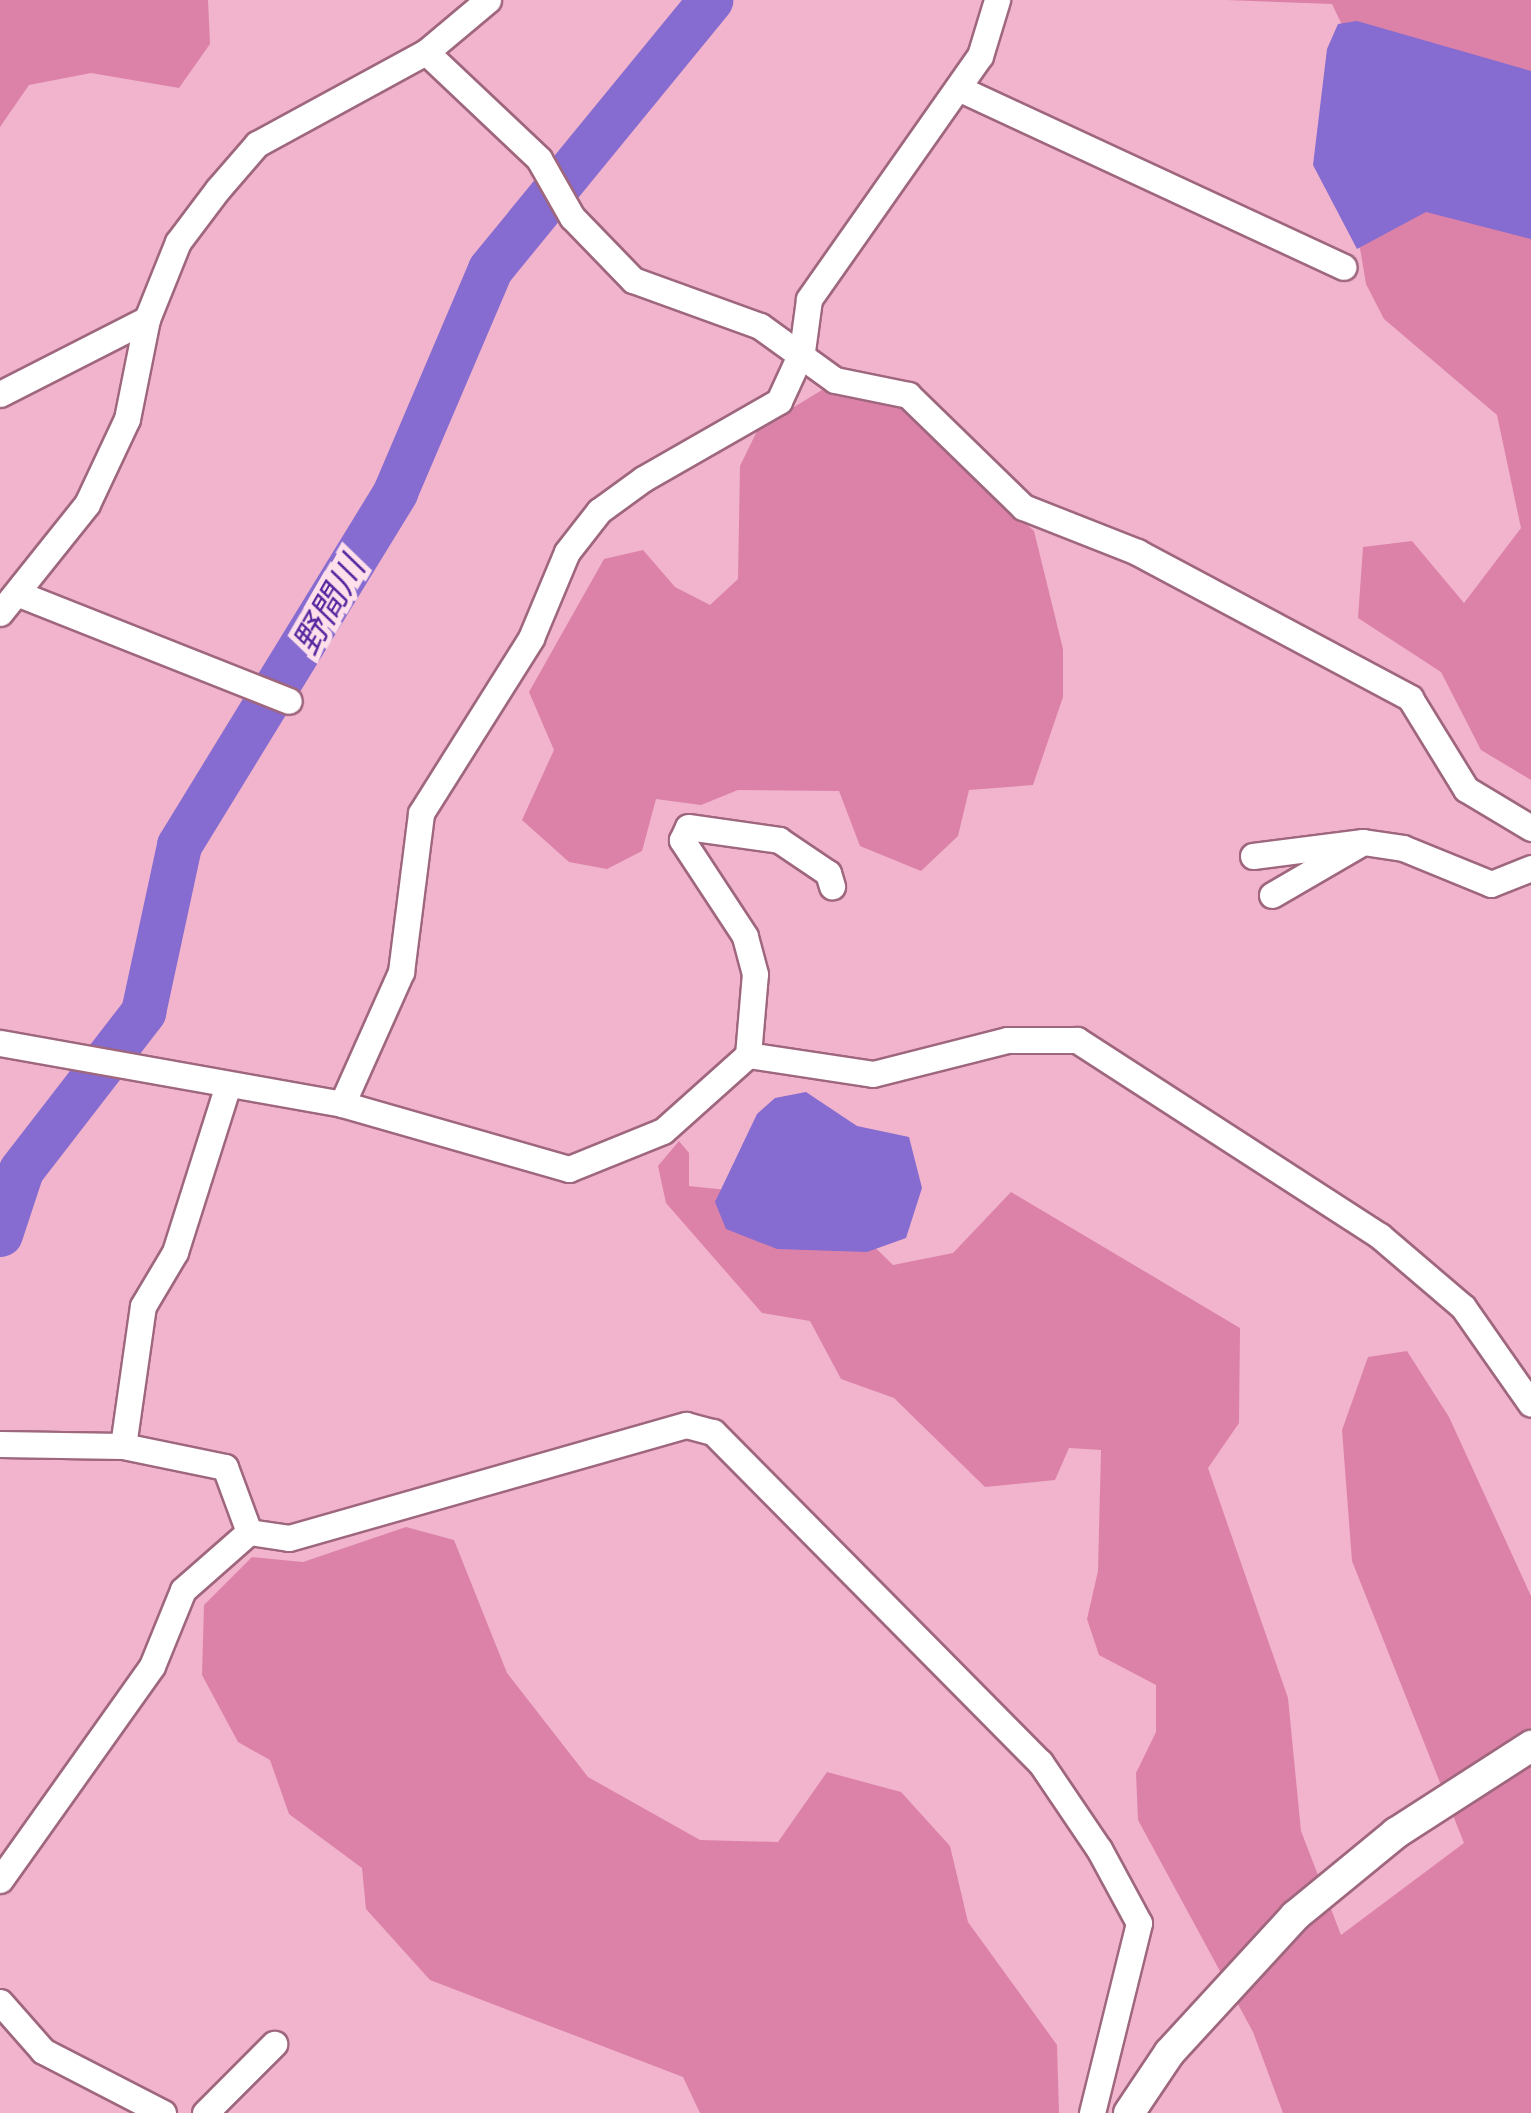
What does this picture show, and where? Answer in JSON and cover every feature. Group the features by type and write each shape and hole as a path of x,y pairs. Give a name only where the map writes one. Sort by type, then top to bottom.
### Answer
{"street":[{"path":"0,613 20,594 86,504 127,420 147,320 178,242 257,144 426,52 488,0"},
{"path":"342,1104 401,972 421,813 531,638 567,552 599,511 643,479 779,401 802,351 809,299 980,56 997,0"},
{"path":"426,52 538,159 572,217 633,280 760,326 802,351 835,380 908,395 1023,507 1137,552 1410,698 1466,789 1531,828"},
{"path":"958,88 1343,266"},
{"path":"0,394 147,320"},
{"path":"20,594 290,701"},
{"path":"0,1044 342,1104 569,1169 663,1130 748,1054 755,974 746,936 682,840 688,827 778,840 828,873 832,886"},
{"path":"1253,856 1362,842 1420,853 1491,884 1531,868"},
{"path":"1272,895 1362,842"},
{"path":"748,1054 873,1074 1007,1040 1076,1040 1380,1236 1463,1308 1531,1404"},
{"path":"122,1446 143,1306 175,1252 228,1086"},
{"path":"248,1532 289,1538 686,1425 713,1432 1040,1762 1099,1849 1138,1923 1092,2113"},
{"path":"0,1444 122,1446 225,1467 248,1532"},
{"path":"0,1880 152,1666 183,1590 248,1532"},
{"path":"1129,2113 1170,2052 1295,1916 1396,1833 1531,1746"},
{"path":"0,2002 44,2051 163,2113"},
{"path":"205,2113 274,2044"}],"shaded area":[{"path":"0,0 208,0 210,44 179,88 91,73 29,85 0,127"},
{"path":"1226,0 1531,0 1531,780 1481,750 1441,672 1358,618 1363,547 1412,541 1464,603 1521,528 1497,415 1384,319 1366,284 1353,207 1363,69 1332,4"},
{"path":"1357,21 1531,71 1531,239 1426,212 1357,249 1313,165 1327,49 1338,24"},
{"path":"822,390 899,406 1034,531 1063,649 1063,697 1033,785 969,790 958,836 921,871 860,846 839,791 738,790 701,805 656,799 642,851 607,869 569,862 522,820 554,750 529,692 604,559 643,550 675,587 710,605 738,579 740,466 758,429"},
{"path":"806,1092 857,1126 909,1137 922,1188 906,1238 867,1252 777,1249 726,1229 715,1202 757,1114 775,1098"},
{"path":"679,1141 689,1153 689,1186 746,1192 850,1223 893,1265 953,1253 1011,1192 1240,1328 1239,1423 1208,1468 1288,1698 1301,1831 1341,1935 1464,1843 1352,1561 1342,1430 1368,1357 1407,1351 1449,1417 1531,1596 1531,2113 1283,2113 1253,2032 1138,1820 1136,1773 1156,1732 1156,1685 1099,1655 1087,1619 1098,1571 1101,1450 1069,1448 1055,1480 985,1487 894,1398 841,1379 810,1321 762,1313 666,1203 658,1166"},
{"path":"406,1527 454,1540 507,1673 588,1777 700,1840 778,1842 827,1772 901,1792 950,1846 968,1922 1057,2045 1059,2113 700,2113 683,2077 430,1980 366,1909 362,1868 289,1814 270,1760 238,1742 202,1675 204,1605 252,1557 303,1562"}],"waterway":[{"name":"野間川","path":"0,1234 21,1170 143,1012 179,845 395,492 490,269 710,0"}]}
